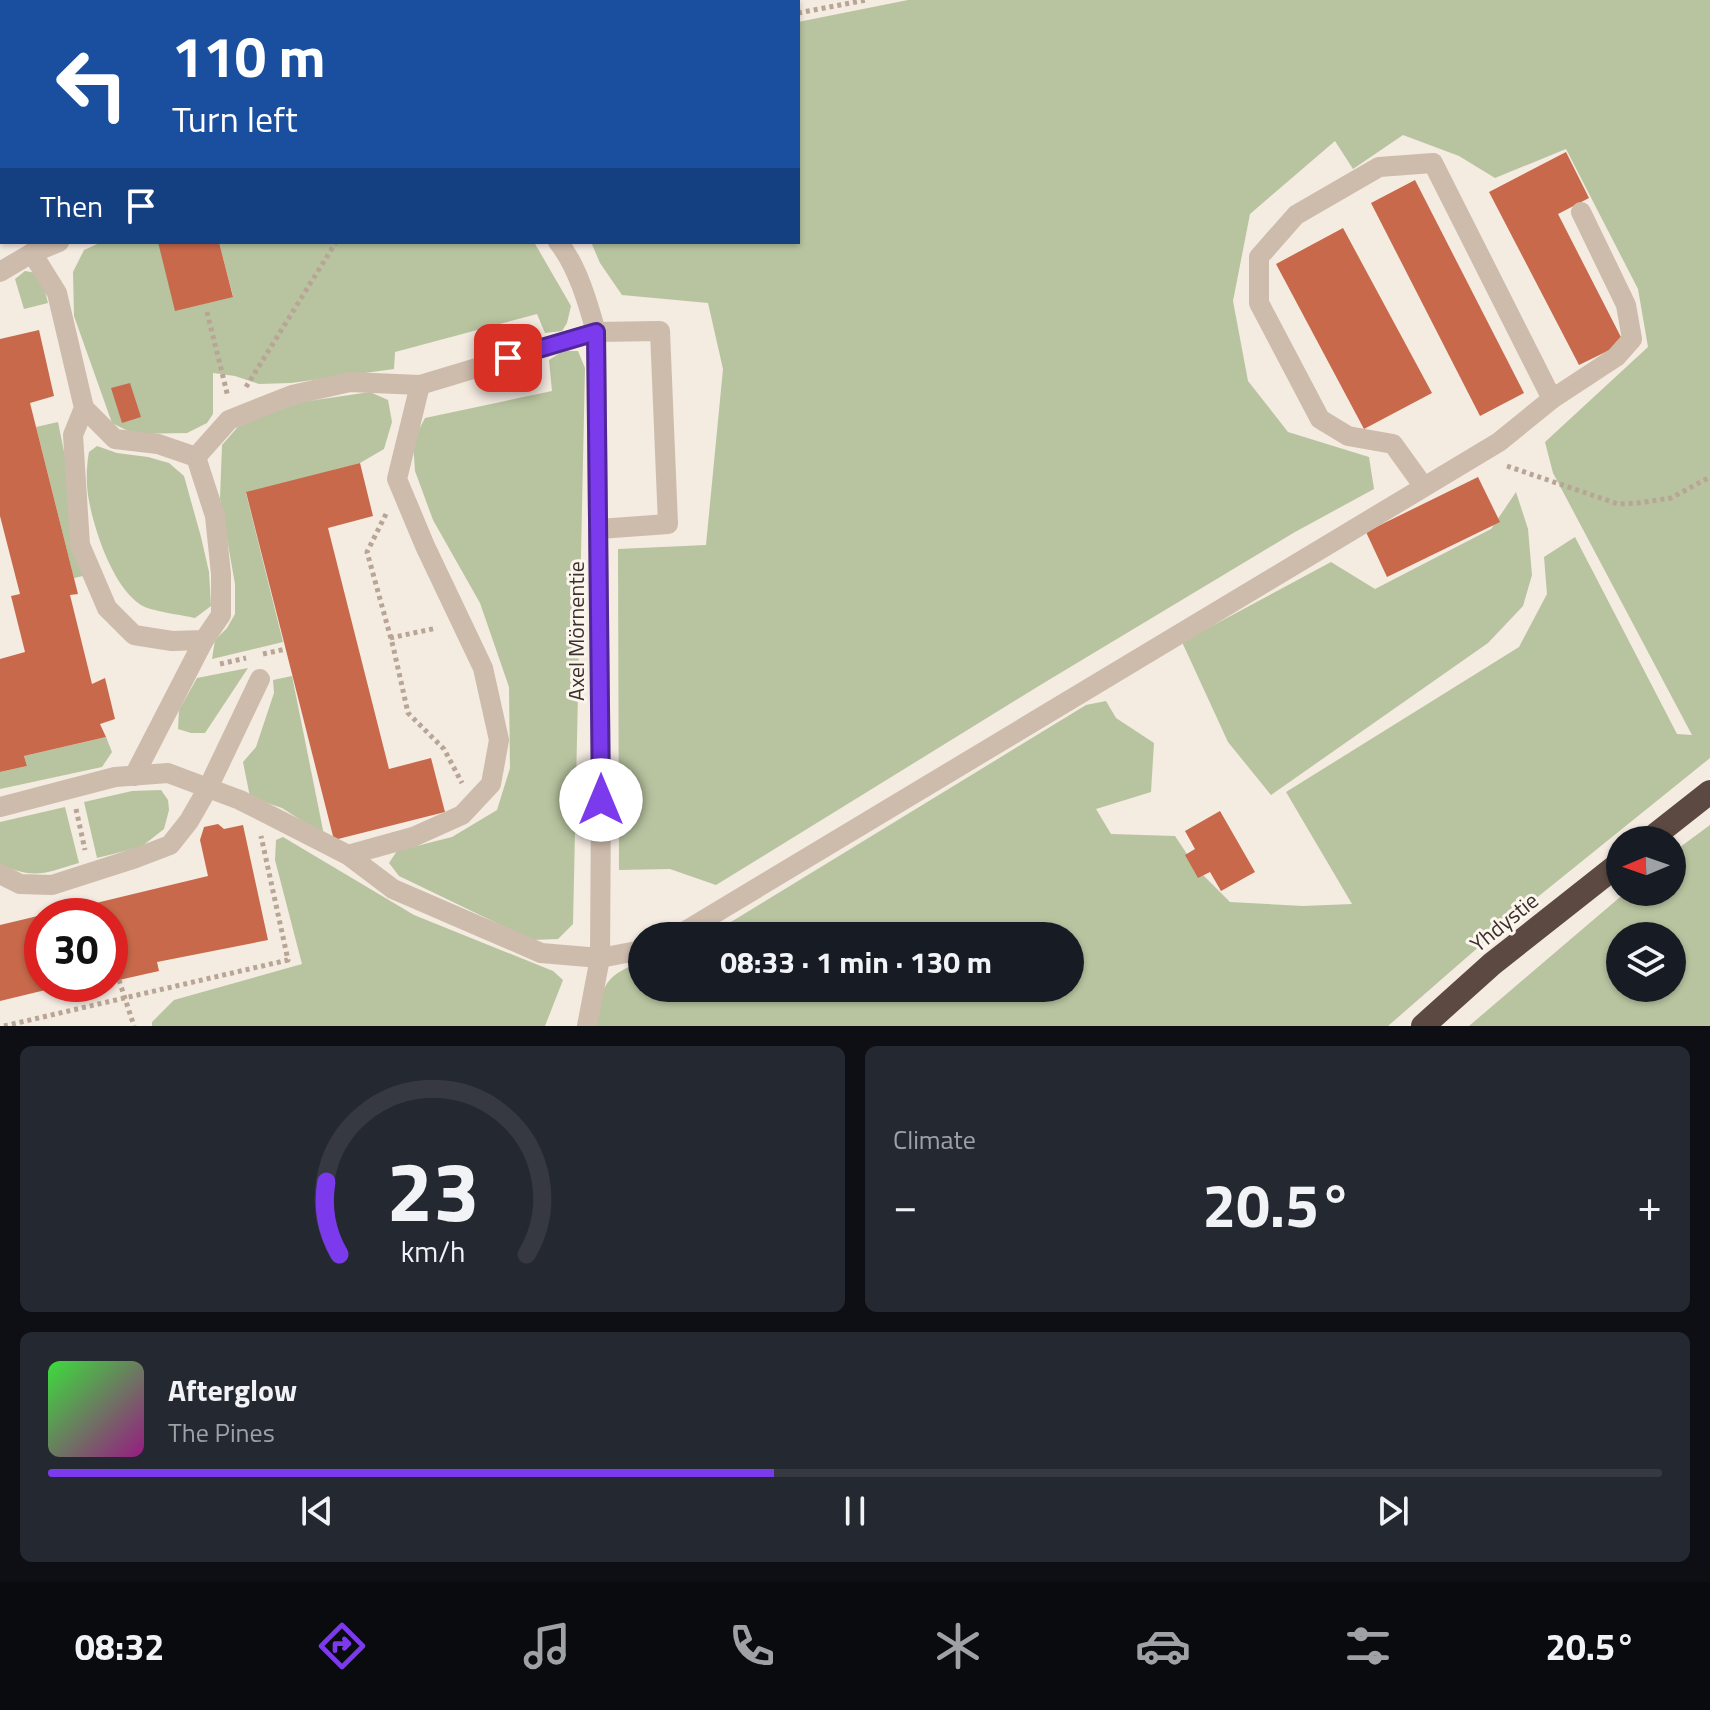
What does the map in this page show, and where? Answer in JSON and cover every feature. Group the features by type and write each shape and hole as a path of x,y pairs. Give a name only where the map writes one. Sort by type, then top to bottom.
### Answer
{"highway":[{"path":"1667,826 1710,792"},
{"name":"Yhdystie","path":"1423,1026 1492,964 1606,874"}],"street":[{"path":"1424,487 1393,444 1348,436 1320,419 1259,303 1259,257 1296,215 1379,167 1433,163 1552,399"},
{"path":"700,922 1499,442 1552,399 1616,357 1632,339 1626,305 1581,212"},
{"name":"Axel Mörnentie","path":"560,244 567,253 596,332 600,958 587,1026"},
{"path":"0,272 36,247 57,293 84,408 115,439 158,444 196,457"},
{"path":"196,457 231,417 292,395 350,382 420,385 596,332 660,331 668,524 599,529"},
{"path":"348,855 413,837 462,815 491,784 499,740 483,668 397,479 420,385"},
{"path":"84,408 73,435 80,545 107,608 134,635 172,641 204,640"},
{"path":"134,776 204,640 221,615 221,574 215,516 196,457"},
{"path":"0,874 20,884 52,885 170,845 189,821 208,788 260,679"},
{"path":"0,807 115,777 168,773 240,800 348,855 393,889 541,953 600,958 628,953"}],"path":[{"path":"800,13 866,0"},
{"path":"231,417 253,373 335,244"},
{"path":"207,312 231,417"},
{"path":"1475,456 1618,504 1671,498 1710,477"},
{"path":"397,479 388,509 367,552 408,713 444,749 473,803"},
{"path":"390,638 462,623"},
{"path":"188,671 286,649"},
{"path":"72,789 89,873"},
{"path":"128,998 288,960 255,808"},
{"path":"4,1026 109,1002"},
{"path":"127,1002 134,1026"}],"green space":[{"path":"908,0 1710,0 1710,758 1626,826 1606,826 1606,842 1513,917 1388,1026 592,1026 606,985 628,968 628,1002 1084,1002 1084,922 731,922 1086,705 1106,701 1116,718 1154,743 1151,792 1096,809 1111,834 1175,836 1197,869 1230,902 1303,906 1352,904 1286,792 1519,647 1547,594 1544,557 1575,537 1677,734 1692,735 1553,473 1545,442 1648,347 1638,289 1566,149 1495,178 1459,156 1403,135 1353,169 1335,141 1250,214 1233,301 1248,381 1288,432 1369,457 1374,489 1295,532 1047,681 716,885 670,869 619,870 618,549 706,545 723,369 708,303 622,295 600,263 592,244 800,244 800,22"},
{"path":"98,244 161,244 233,296 220,244 535,244 571,306 562,331 545,333 537,314 395,352 394,369 291,383 259,384 213,373 213,414 207,423 187,433 134,434 112,423 74,316 73,272 84,250"},
{"path":"25,271 36,273 43,284 48,303 24,309 15,279"},
{"path":"563,351 578,351 585,368 573,924 558,939 532,940 399,876 389,863 397,851 452,837 497,810 510,768 509,687 480,603 433,520 415,471 413,441 425,418 552,391 549,360"},
{"path":"370,392 388,400 392,422 384,449 360,463 246,493 283,642 212,659 215,640 235,614 235,584 220,499 222,445 243,421 302,402"},
{"path":"58,422 92,574 74,578 36,427"},
{"path":"97,446 169,463 184,476 209,572 211,606 195,618 141,605 122,586 114,572 101,543 88,495 89,452"},
{"path":"1516,492 1528,529 1532,575 1523,606 1488,643 1271,795 1228,742 1182,642 1331,562 1375,589 1491,529"},
{"path":"248,668 205,733 178,729 179,710 197,678"},
{"path":"292,676 324,835 282,808 250,797 243,762 256,747 274,693 273,680"},
{"path":"106,737 112,752 102,767 0,789 0,772 27,766 24,756"},
{"path":"161,790 168,800 169,810 164,829 141,847 97,858 84,802 132,791"},
{"path":"65,807 79,863 40,873 22,872 0,864 0,822"},
{"path":"1710,825 1710,1026 1469,1026 1610,906 1686,906 1686,843"},
{"path":"283,837 414,915 553,971 563,980 545,1026 152,1026 152,1022 174,1000 302,964 275,860 276,840"}],"building":[{"path":"1566,152 1589,198 1558,214 1624,343 1579,365 1489,192"},
{"path":"1415,180 1524,393 1480,416 1371,203"},
{"path":"1343,228 1432,393 1364,429 1276,264"},
{"path":"158,244 220,244 233,297 175,311"},
{"path":"39,330 54,396 30,403 78,594 70,595 92,684 105,678 115,719 100,724 106,737 24,756 27,766 0,772 0,659 25,652 11,596 20,594 0,516 0,339"},
{"path":"130,383 141,417 122,423 111,388"},
{"path":"360,463 373,516 328,528 389,769 431,758 445,812 334,840 246,492"},
{"path":"1478,477 1500,522 1387,577 1366,532"},
{"path":"1220,811 1255,872 1221,891 1210,872 1198,878 1185,855 1195,849 1185,831"},
{"path":"218,824 224,829 243,825 268,940 157,962 159,971 128,978 128,898 117,898 208,876 200,840 204,827"},
{"path":"24,919 24,995 0,1001 0,925"}],"route":[{"path":"508,358 596,332 601,800"}]}
